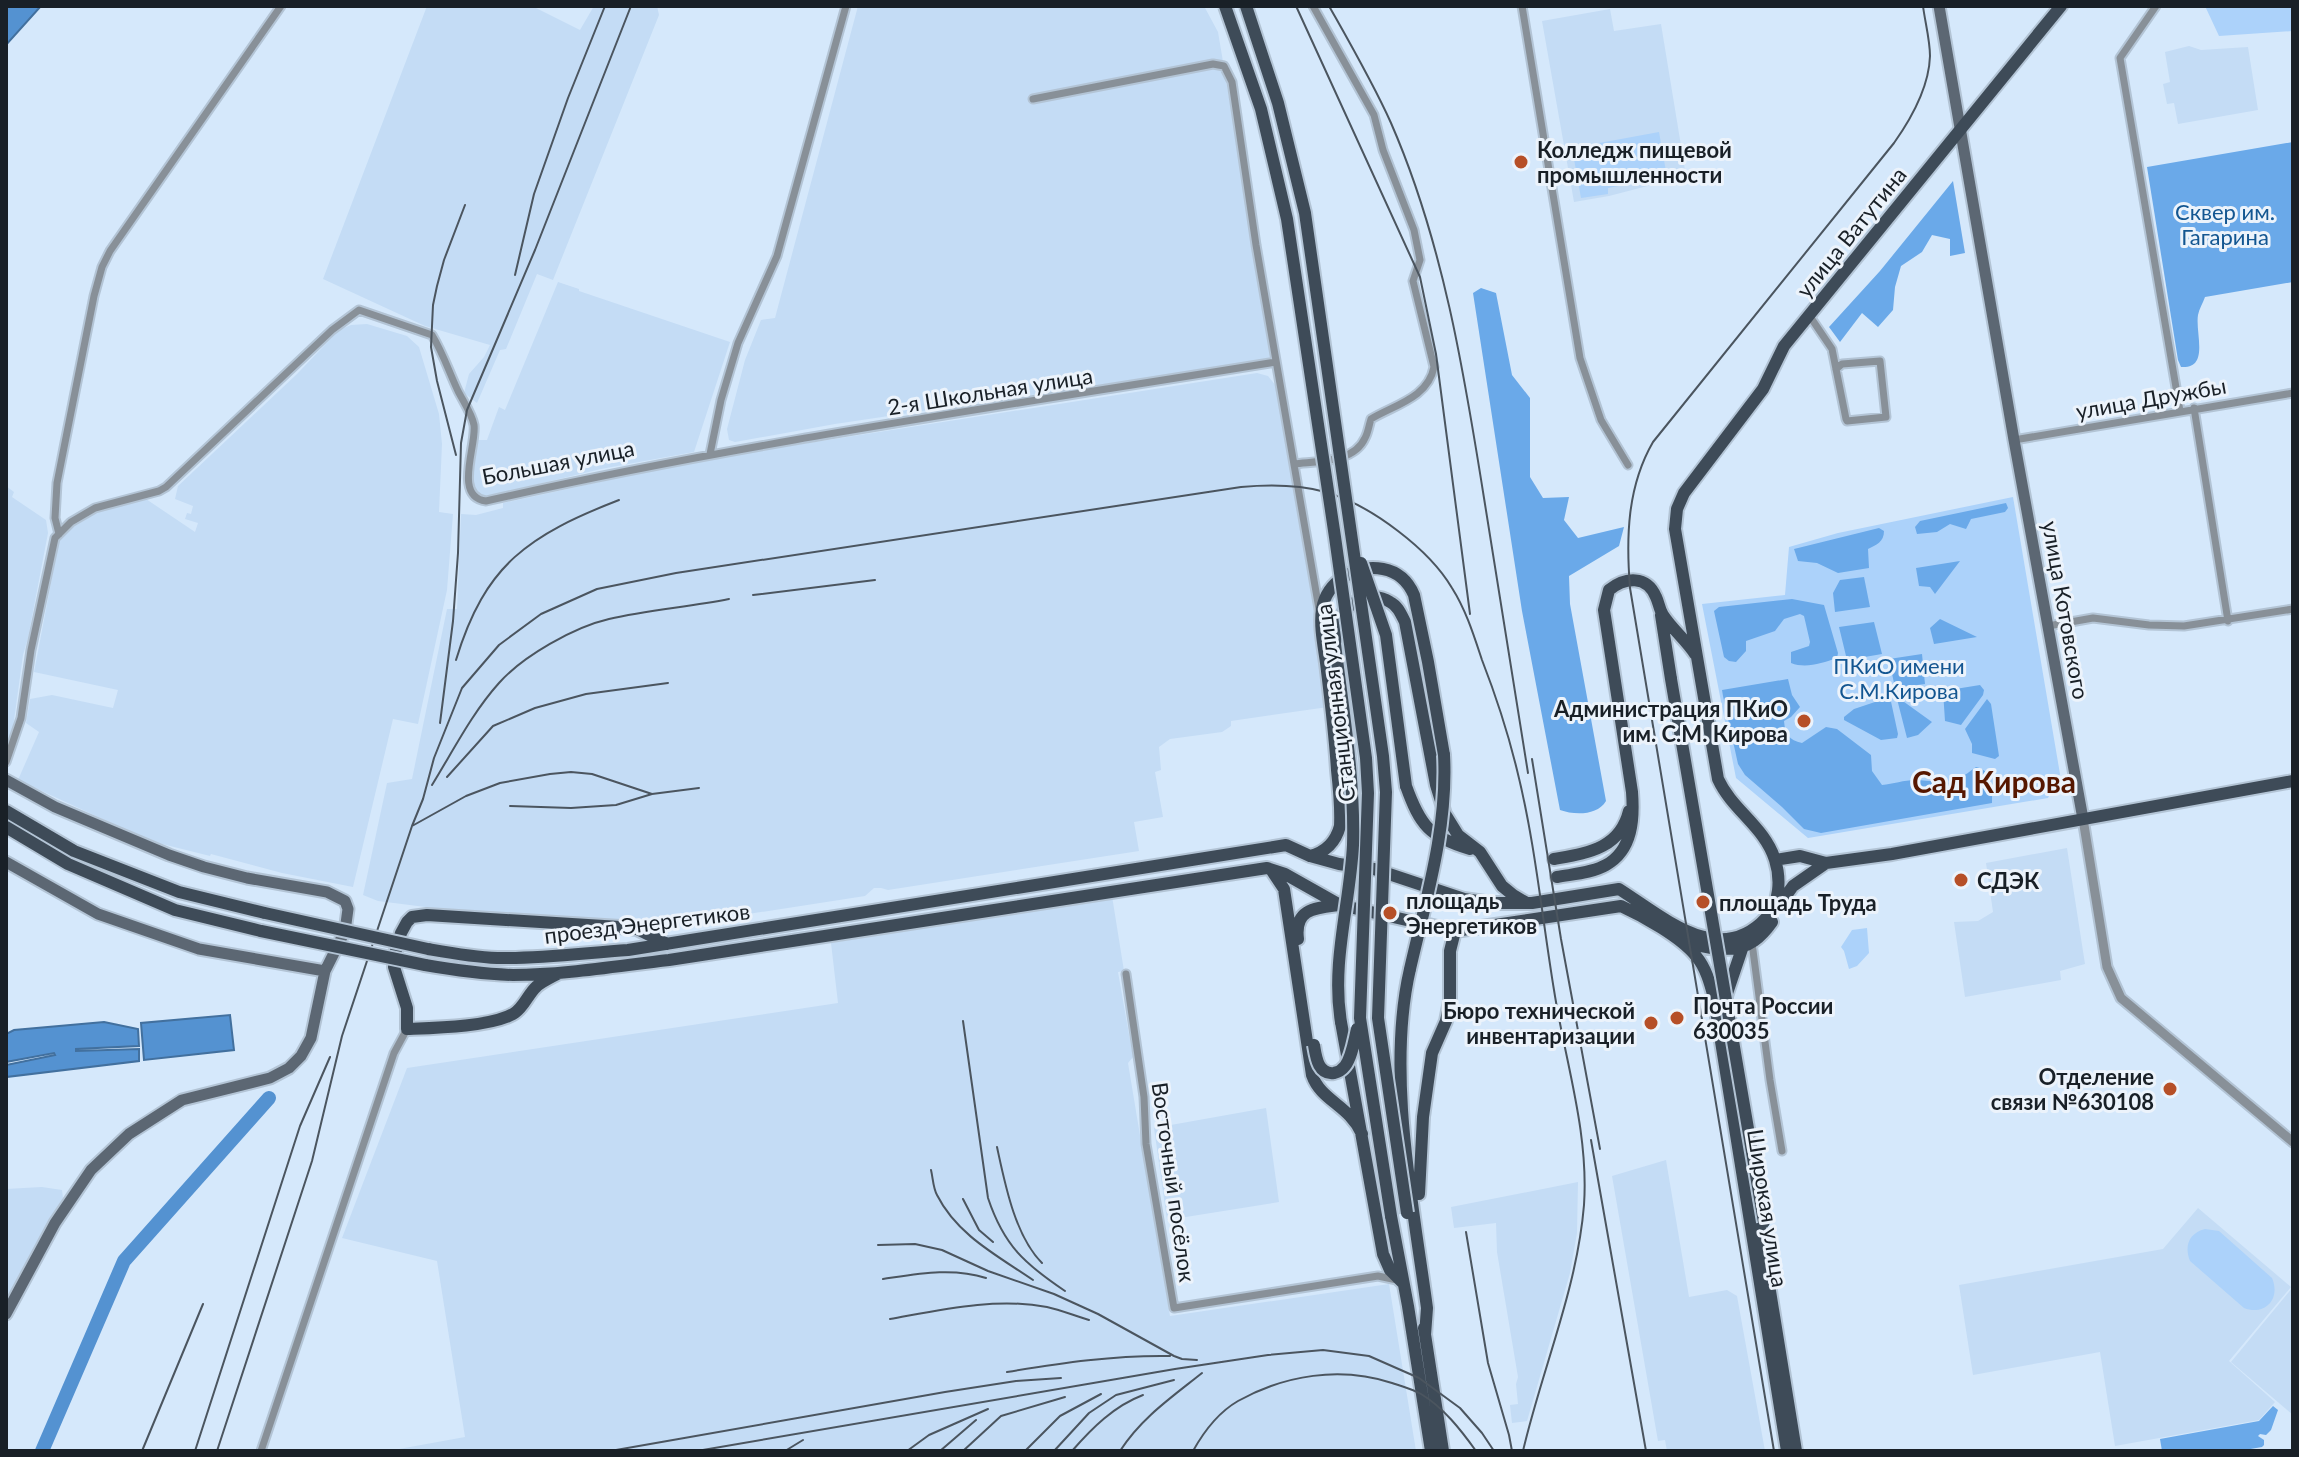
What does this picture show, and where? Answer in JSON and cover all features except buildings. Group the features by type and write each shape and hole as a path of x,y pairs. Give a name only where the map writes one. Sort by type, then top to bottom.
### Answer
{"main road":[{"name":"Станционная улица","path":"1225,6 1261,109 1287,219 1335,537 1366,758 1368,793 1360,1018 1403,1283 1419,1336 1443,1451"},
{"name":"Станционная улица","path":"1246,6 1278,103 1305,213 1385,775 1378,1018 1407,1213 1431,1451"},
{"name":"улица Котовского","path":"1939,6 2083,819"},
{"name":"улица Ватутина","path":"1699,660 1675,529 1677,509 1684,493 1763,389 1784,346 2061,6"},
{"path":"1352,534 1386,635 1406,786 1421,822 1432,832 1453,844 1480,852"},
{"path":"1310,856 1332,843 1338,834 1341,815 1322,608 1328,593 1350,573 1377,568 1391,570 1403,578 1414,595 1444,755 1446,788 1441,828 1404,1002 1402,1086 1405,1135 1427,1308 1419,1336"},
{"path":"1557,877 1607,865 1617,857 1632,830 1632,792 1606,632 1605,600 1615,585 1632,579 1639,580 1651,588 1660,609 1764,1222 1764,1256"},
{"path":"1403,1283 1390,1270 1383,1254 1341,1022 1338,978 1353,843 1352,804 1335,644 1341,616 1355,602 1378,597 1388,600 1398,609 1405,622 1436,785 1445,814 1458,835 1480,852 1498,882 1528,903"},
{"path":"1360,1018 1350,1057 1342,1070 1329,1073 1322,1069 1314,1045 1297,932 1298,922 1307,912 1340,905 1455,931 1621,906 1644,917 1671,936 1708,948 1747,944 1772,923 1780,911 1786,884 1772,837 1751,821 1724,792 1718,779 1699,660 1660,609"},
{"path":"6,780 55,807 169,855 247,878 336,895 345,901 348,909 348,919 325,971 311,1038 301,1056 289,1068 270,1078 182,1100 129,1134 91,1170 55,1223 6,1314"},
{"path":"1779,859 1800,856 1826,863 1892,854 2293,781"},
{"path":"1554,859 1595,851 1612,841 1625,824 1632,792"},
{"name":"проезд Энергетиков","path":"6,811 74,851 179,892 469,956 531,958 628,950 1286,845 1310,856"},
{"name":"проезд Энергетиков","path":"6,827 68,864 175,910 425,965 514,975 669,960 1211,875 1269,869 1340,905"},
{"path":"1310,856 1374,869 1464,899 1491,903 1528,903 1619,889 1674,926 1708,939 1734,939 1749,934 1773,908 1779,859"},
{"path":"6,862 98,914 199,949 325,971"},
{"path":"1785,897 1793,886 1826,863"},
{"path":"1269,869 1284,889 1315,1084 1354,1119 1362,1134"},
{"path":"565,971 537,986 515,1014 505,1018 458,1027 407,1029 407,1008 394,967 401,933 412,917 448,915 637,929 667,944"},
{"path":"628,950 641,940 642,935 637,929"},
{"path":"1417,1237 1423,1117 1432,1053 1448,1011 1450,951 1455,931"},
{"name":"Широкая улица","path":"1671,936 1696,955 1707,973 1714,998 1787,1451"},
{"name":"Широкая улица","path":"1747,944 1725,1000 1796,1451"},
{"path":"514,975 523,986 526,1001"}],"street":[{"path":"6,762 21,718 36,628 55,538 59,534 55,518 57,483 102,267 110,251 281,6"},
{"path":"710,454 721,400 738,343 777,256 846,6"},
{"path":"1294,464 1337,459 1356,452 1365,439 1371,419 1403,404 1423,389 1432,377 1434,367 1413,281 1420,260 1414,230 1383,150 1374,115 1313,6"},
{"path":"1522,6 1580,358 1601,420 1628,465"},
{"path":"2156,6 2120,58 2180,411"},
{"name":"Станционная улица","path":"1033,99 1213,64 1224,66 1232,82 1322,627"},
{"name":"Большая улица","path":"59,534 71,522 95,508 166,487 332,330 359,310 432,335 442,351 474,424 468,486 477,500 486,501 602,474 710,454"},
{"path":"1809,315 1832,349 1836,369 1847,421 1886,417 1880,361 1844,363 1836,369"},
{"name":"2-я Школьная улица","path":"710,454 1276,362"},
{"name":"улица Дружбы","path":"2014,440 2293,393"},
{"path":"2194,408 2228,621"},
{"path":"2048,626 2093,618 2184,626 2293,609"},
{"name":"улица Котовского","path":"2083,819 2107,967 2121,998 2293,1142"},
{"path":"1747,944 1782,1151"},
{"name":"Восточный посёлок","path":"1126,974 1144,1097 1146,1144 1174,1308 1378,1276 1403,1283"},
{"path":"261,1451 394,1053 407,1029"}],"shaded area":[{"path":"6,6 41,6 6,45"},
{"path":"427,6 532,6 580,30 594,6 657,6 659,15 553,280 537,274 506,349 500,350 477,403 464,393 469,374 490,345 425,326 323,279"},
{"path":"858,6 1204,6 1218,32 1273,359 835,424 735,442 729,440 727,429 745,360 761,320 775,318"},
{"path":"1610,9 1614,31 1661,24 1686,176 1574,202 1542,21"},
{"path":"2189,46 2201,50 2248,47 2258,110 2178,124 2174,103 2167,104 2163,84 2170,82 2165,52"},
{"path":"558,282 730,342 694,452 601,469 484,497 477,492 472,480 475,440 487,440 499,407 505,410"},
{"path":"367,324 407,336 419,347 439,414 442,444 439,512 453,514 447,590 418,724 393,719 353,887 150,841 18,780 39,732 26,723 30,699 52,695 113,708 118,690 34,672 59,541 70,529 101,510 146,499 195,532 198,523 185,519 187,513 191,514 193,506 175,499 178,486 339,330"},
{"path":"1257,373 1268,376 1281,392 1320,624 1328,707 1231,721 1231,726 1222,732 1170,739 1159,747 1161,770 1155,772 1163,817 1134,822 1139,851 888,890 874,888 865,896 671,926 465,912 378,901 363,895 387,783 412,779 447,609 457,609 461,514 476,515 503,508 503,503 700,460"},
{"path":"6,486 14,492 12,497 46,520 48,533 23,655 12,735 6,747"},
{"path":"2067,848 2085,964 2060,971 2061,980 1965,997 1954,922 1978,921 1993,912 1986,863"},
{"path":"1112,896 1124,971 1118,972 1133,1057 1128,1063 1170,1316 1389,1284 1416,1451 388,1451 465,1437 437,1261 342,1238 407,1068 838,1003 831,943"},
{"path":"230,1015 234,1050 144,1060 141,1023"},
{"path":"104,1022 138,1029 139,1046 76,1051 139,1049 139,1061 6,1077 6,1065 55,1055 6,1062 6,1034 14,1030"},
{"path":"1266,1108 1279,1202 1167,1220 1154,1128"},
{"path":"1666,1160 1689,1297 1727,1290 1737,1296 1765,1451 1667,1451 1665,1440 1658,1441 1612,1176"},
{"path":"1578,1182 1577,1233 1570,1273 1527,1421 1512,1423 1510,1405 1518,1404 1518,1377 1497,1252 1496,1223 1454,1228 1451,1207"},
{"path":"42,1187 62,1190 63,1198 6,1302 6,1189"},
{"path":"2198,1208 2291,1287 2229,1361 2275,1402 2259,1420 2115,1446 2100,1352 1973,1375 1959,1285 2163,1249"},
{"path":"2293,1287 2293,1415 2231,1362"}],"green space":[{"path":"2205,6 2293,6 2293,31 2219,36"},
{"path":"1659,132 1667,177 1608,188 1608,194 1581,198 1572,148"},
{"name":"Сквер им. Гагарина","path":"2293,142 2293,282 2205,297 2198,315 2198,356 2190,366 2181,367 2147,167"},
{"path":"1953,181 1965,253 1950,256 1950,239 1932,235 1922,252 1901,266 1893,310 1878,327 1862,313 1840,342 1829,327 1880,271"},
{"path":"1481,288 1496,293 1512,375 1530,398 1530,477 1543,498 1569,497 1564,520 1578,538 1624,527 1619,546 1569,576 1570,604 1606,801 1591,812 1560,810 1522,611 1473,293"},
{"name":"ПКиО имени С.М.Кирова","path":"2013,497 2060,774 2048,798 1808,838 1736,778 1702,604 1785,595 1789,547 1838,533"},
{"path":"2006,503 2008,508 2005,512 1971,519 1966,529 1950,524 1937,532 1917,534 1915,527 1920,521"},
{"path":"1879,528 1884,535 1879,543 1868,549 1869,568 1838,573 1817,563 1798,561 1794,549"},
{"path":"1960,561 1935,594 1930,587 1919,586 1916,568"},
{"path":"1864,577 1870,607 1835,612 1833,593 1840,580"},
{"path":"1792,599 1824,605 1837,658 1808,665 1791,663 1791,652 1809,646 1810,642 1804,616 1800,614 1784,619 1775,631 1746,641 1746,651 1736,662 1724,657 1714,611 1719,607"},
{"path":"1940,619 1977,637 1934,644 1930,628"},
{"path":"1874,622 1882,654 1847,660 1839,627"},
{"path":"1922,654 1925,684 1895,688 1889,659"},
{"path":"1788,679 1792,695 1800,707 1784,721 1787,733 1794,740 1802,743 1826,727 1837,729 1871,755 1872,771 1882,785 1911,780 1952,782 1976,767 1989,776 1992,803 1821,833 1804,829 1745,775 1738,764 1722,690"},
{"path":"1980,685 1983,695 1961,725 1945,721 1943,691"},
{"path":"1890,697 1897,738 1881,740 1844,720 1854,709"},
{"path":"1897,699 1932,722 1918,735 1907,738"},
{"path":"1987,699 1991,704 1999,756 1995,759 1972,753 1972,744 1965,729"},
{"path":"1867,928 1869,953 1857,966 1849,969 1841,947 1852,930"},
{"path":"2205,1229 2219,1231 2272,1278 2273,1299 2264,1308 2244,1308 2190,1261 2189,1241"},
{"path":"2273,1406 2278,1410 2271,1430 2266,1435 2258,1436 2264,1440 2262,1447 2239,1451 2162,1451 2160,1439 2259,1421"}],"waterway":[{"path":"42,1451 124,1261 269,1098"}],"tram line":[{"path":"1774,1451 1630,588 1630,513 1638,477 1653,442 1907,124 1923,91 1929,68 1930,50 1923,6"}],"railway":[{"path":"515,275 534,194 605,6"},
{"path":"440,723 453,621 461,443 467,410 535,250 631,6"},
{"path":"1296,6 1420,277 1436,354 1470,614"},
{"path":"1329,6 1391,123 1425,214 1438,261 1468,403 1528,773"},
{"path":"456,455 431,347 437,286 465,205"},
{"path":"217,1451 312,1161 342,1036 423,799 434,758 462,688 499,645 541,614 597,589 676,573 1264,486 1306,488 1361,506 1398,531 1435,565 1466,614 1513,756 1529,824 1554,990 1580,1124 1585,1178 1580,1237 1567,1299 1523,1451"},
{"path":"456,660 481,599 515,557 560,526 619,500"},
{"path":"753,595 875,580"},
{"path":"432,785 489,695 509,673 535,653 580,629 609,619 729,599"},
{"path":"447,777 493,726 535,708 586,694 668,683"},
{"path":"1532,759 1600,1149"},
{"path":"412,826 466,796 500,783 550,774 592,774 652,794 699,788"},
{"path":"510,806 571,808 616,805 652,794"},
{"path":"963,1021 988,1198 994,1215 1009,1241 1027,1262 1065,1291"},
{"path":"195,1451 300,1126 330,1057"},
{"path":"1591,1140 1646,1451"},
{"path":"997,1147 1018,1224 1042,1263"},
{"path":"931,1170 936,1192 956,1222 979,1244 1033,1280"},
{"path":"963,1199 979,1230 993,1242"},
{"path":"1466,1232 1488,1363 1512,1451"},
{"path":"878,1245 915,1244 942,1250 1098,1314 1174,1356 1197,1360"},
{"path":"883,1279 947,1272 986,1278"},
{"path":"890,1319 968,1306 1008,1303 1047,1307 1089,1320"},
{"path":"142,1451 203,1304"},
{"path":"697,1451 1175,1369 1323,1350 1369,1356 1419,1378 1460,1408 1494,1451"},
{"path":"1007,1372 1108,1358 1170,1356"},
{"path":"1120,1451 1147,1418 1202,1373"},
{"path":"1193,1451 1212,1423 1238,1401 1294,1379 1333,1374 1372,1378 1421,1394 1444,1412 1476,1451"},
{"path":"616,1450 945,1392 1016,1381 1061,1378"},
{"path":"1054,1451 1089,1413 1116,1395 1174,1380"},
{"path":"1025,1451 1060,1416 1101,1394"},
{"path":"1072,1451 1104,1418 1143,1395"},
{"path":"963,1451 1001,1416 1065,1397"},
{"path":"907,1451 929,1435 988,1409"},
{"path":"940,1451 976,1420"},
{"path":"785,1451 803,1440"}],"place":[{"name":"Колледж пищевой промышленности","path":"1521,162"},
{"name":"Администрация ПКиО им. С.М. Кирова","path":"1804,721"},
{"name":"СДЭК","path":"1961,880"},
{"name":"площадь Труда","path":"1703,902"},
{"name":"площадь Энергетиков","path":"1390,913"},
{"name":"Почта России 630035","path":"1677,1018"},
{"name":"Бюро технической инвентаризации","path":"1651,1023"},
{"name":"Отделение связи №630108","path":"2170,1089"}],"district":[{"name":"Сад Кирова","path":"1994,781"}]}
